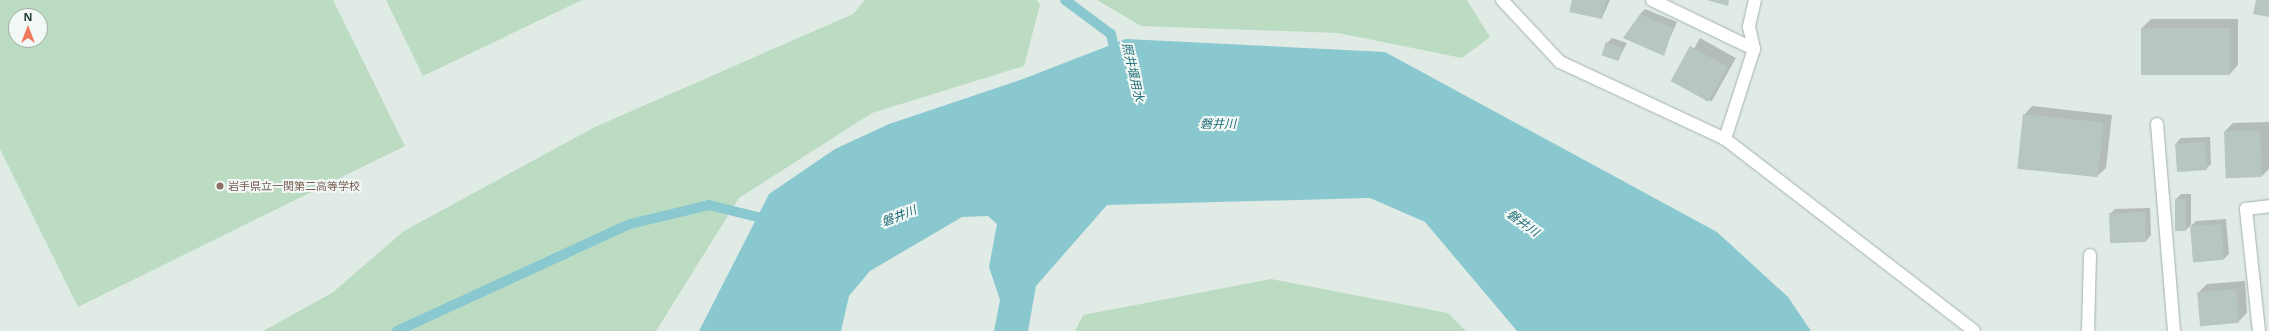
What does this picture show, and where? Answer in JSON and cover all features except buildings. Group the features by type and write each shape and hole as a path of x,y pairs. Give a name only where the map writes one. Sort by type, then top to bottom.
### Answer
{"street":[{"path":"1502,0 1560,62 1725,138 1974,331"},
{"path":"1652,0 1754,49"},
{"path":"1725,138 1754,49 1749,27 1755,0"},
{"path":"2157,124 2174,331"},
{"path":"2259,331 2246,209 2269,206"},
{"path":"2088,331 2090,255"}],"green space":[{"path":"0,0 333,0 405,146 78,307 0,149"},
{"path":"386,0 582,0 423,76"},
{"path":"865,0 1037,0 1040,5 1024,66 872,113 739,198 656,331 263,331 332,293 404,231 595,127 853,14"},
{"path":"1097,0 1467,0 1490,37 1462,58 1338,33 1141,26"},
{"path":"1271,279 1448,313 1466,331 1075,331 1083,315"}],"water":[{"name":"磐井川","path":"1126,39 1385,52 1717,232 1788,297 1811,331 1517,331 1425,222 1370,198 1107,205 1036,286 1028,331 994,331 1000,300 989,267 997,224 988,216 962,217 870,271 849,296 841,331 699,331 769,194 835,149 889,124 1023,79"}],"waterway":[{"name":"照井堰用水","path":"1065,0 1111,34 1116,57"},
{"path":"397,331 630,224 709,205 769,220"}],"place":[{"name":"岩手県立一関第二高等学校","path":"220,186"}]}
